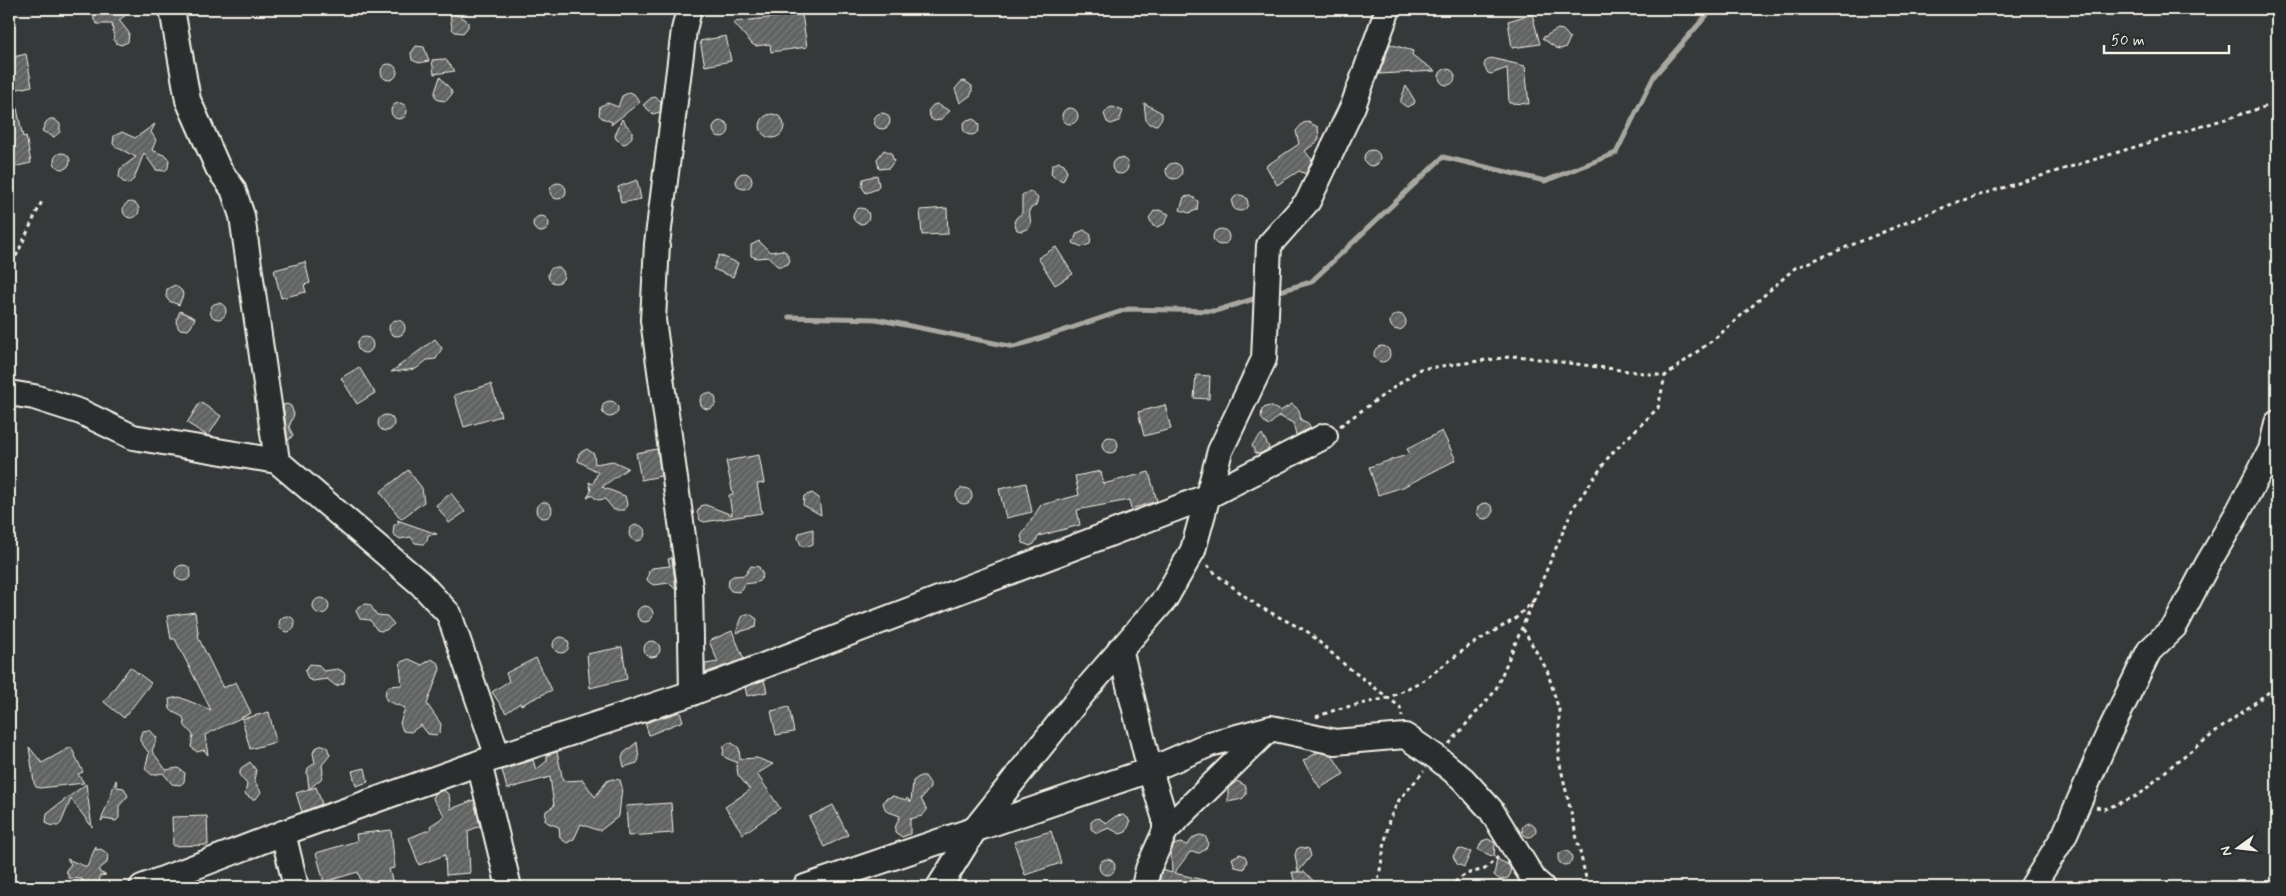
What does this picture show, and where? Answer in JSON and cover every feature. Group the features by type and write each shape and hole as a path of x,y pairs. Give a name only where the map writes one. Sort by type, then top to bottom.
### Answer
{"street":[{"path":"172,9 188,100 218,168 233,188 242,216 277,461"},
{"path":"689,9 684,30 657,244 653,320 690,587 692,693"},
{"path":"939,887 975,829 1120,649 1165,599 1193,550 1220,451 1264,359 1269,245 1308,201 1353,106 1388,9"},
{"path":"9,393 34,397 81,412 133,437 277,461 420,584 449,614 488,760 509,887"},
{"path":"2032,887 2064,836 2108,735 2149,651 2175,626 2271,450 2277,424"},
{"path":"142,887 283,833 488,760 692,693 1206,497 1325,436"},
{"path":"1120,649 1150,770 1165,819 1165,831"},
{"path":"1144,887 1148,869 1165,831 1271,728"},
{"path":"804,887 1150,770 1210,744 1271,728 1335,742 1405,736 1436,757 1463,779 1491,810 1534,880 1542,887"},
{"path":"283,833 296,887"}],"path":[{"path":"1377,887 1388,820 1399,800 1495,691 1573,508 1610,455 1658,408 1665,376 1718,336 1795,268 1957,202 2277,103"},
{"path":"9,271 43,199"},
{"path":"1325,436 1420,369 1517,356 1665,376"},
{"path":"1193,550 1217,576 1258,606 1308,632 1345,665 1400,707 1405,736"},
{"path":"1313,718 1338,709 1388,698 1424,680 1469,646 1515,619 1536,597"},
{"path":"1523,628 1547,670 1559,710 1559,760 1588,887"},
{"path":"2078,805 2105,808 2139,795 2176,762 2277,686"},
{"path":"1448,887 1466,874 1485,869 1511,845"},
{"path":"2262,887 2277,879"}],"building":[{"path":"93,9 134,9 119,20 129,33 128,42 121,45 116,43 112,24 97,24 94,20"},
{"path":"450,12 468,22 468,27 463,33 455,32 452,29"},
{"path":"802,14 807,47 771,52 770,44 756,46 752,44 733,22"},
{"path":"1532,14 1540,44 1512,48 1508,21"},
{"path":"1558,29 1563,30 1570,38 1566,47 1561,49 1556,48 1542,38"},
{"path":"726,36 731,61 705,66 700,41"},
{"path":"1390,44 1413,51 1412,55 1435,71 1379,74"},
{"path":"416,46 424,47 429,61 419,63 412,60 411,53"},
{"path":"26,54 32,86 9,91 9,58"},
{"path":"1491,58 1525,66 1529,104 1509,103 1507,68 1491,74 1488,73 1484,66 1485,62"},
{"path":"432,60 446,60 455,71 434,74"},
{"path":"386,64 392,64 397,69 395,78 386,80 381,75 381,69"},
{"path":"1447,69 1455,77 1447,85 1439,77"},
{"path":"440,77 452,94 446,101 438,100 435,96"},
{"path":"965,81 972,86 972,91 971,95 960,103 955,89 961,82"},
{"path":"1406,86 1415,101 1414,104 1407,107 1401,103"},
{"path":"630,92 640,102 611,125 612,122 599,115 600,106 608,103 618,107 622,96"},
{"path":"655,97 661,101 660,112 653,114 643,105"},
{"path":"15,99 23,137 26,136 31,163 13,167 9,149 9,100"},
{"path":"396,103 402,103 407,108 405,117 396,119 391,114 391,108"},
{"path":"1144,103 1162,113 1162,118 1157,125 1149,124 1146,120"},
{"path":"937,104 950,111 940,120 935,121 931,119 928,111 933,105"},
{"path":"1113,107 1123,111 1119,121 1111,124 1107,122 1104,114 1109,108"},
{"path":"1067,108 1073,108 1078,113 1076,122 1067,124 1062,119 1062,113"},
{"path":"879,113 885,113 890,118 888,127 879,129 874,124 874,118"},
{"path":"772,114 777,115 783,121 783,131 777,137 772,138 767,137 761,131 760,126 761,121 767,115"},
{"path":"54,119 60,124 60,132 54,137 42,131 46,122"},
{"path":"622,119 632,132 632,137 627,143 623,144 616,139 615,135"},
{"path":"968,119 974,119 979,124 977,133 968,135 963,130 963,124"},
{"path":"718,121 724,121 729,126 727,135 718,137 713,132 713,126"},
{"path":"1308,122 1318,127 1319,138 1317,142 1305,151 1312,160 1306,174 1299,171 1277,185 1266,166 1299,144 1296,131 1303,123"},
{"path":"155,124 151,132 156,140 152,150 166,156 169,160 168,168 165,171 156,170 144,153 134,179 128,184 122,181 119,177 120,169 136,157 116,147 113,144 114,136 122,132 135,138"},
{"path":"884,150 891,153 894,161 889,168 879,169 877,159"},
{"path":"1369,150 1375,150 1380,155 1378,164 1369,166 1364,161 1364,155"},
{"path":"59,153 65,153 70,158 68,167 59,169 54,164 54,158"},
{"path":"1117,158 1123,158 1128,163 1126,172 1117,174 1112,169 1112,163"},
{"path":"1059,162 1064,164 1067,172 1063,181 1051,174 1052,165"},
{"path":"1171,163 1177,163 1182,168 1180,177 1171,179 1166,174 1166,168"},
{"path":"741,173 747,173 752,178 750,187 741,189 736,184 736,178"},
{"path":"877,175 879,185 877,189 866,193 862,187 863,179"},
{"path":"637,180 641,199 621,203 618,187"},
{"path":"555,183 561,183 566,188 564,197 555,199 550,194 550,188"},
{"path":"1030,191 1038,198 1036,205 1029,210 1031,224 1029,228 1022,231 1017,230 1014,222 1022,213 1022,195"},
{"path":"1237,195 1243,195 1248,200 1246,209 1237,211 1232,206 1232,200"},
{"path":"1191,196 1198,201 1197,210 1189,213 1180,210 1184,197"},
{"path":"128,202 134,202 139,207 137,216 128,218 123,213 123,207"},
{"path":"858,208 864,208 869,213 867,222 858,224 853,219 853,213"},
{"path":"947,208 948,234 922,235 920,210"},
{"path":"1159,210 1169,214 1164,224 1157,227 1153,226 1149,218 1154,211"},
{"path":"538,216 544,216 549,221 547,230 538,232 533,227 533,221"},
{"path":"1218,229 1224,229 1229,234 1227,243 1218,245 1213,240 1213,234"},
{"path":"1084,230 1091,235 1090,244 1082,247 1073,243 1077,233"},
{"path":"759,241 770,252 782,250 786,252 790,260 788,264 780,267 769,257 757,258 751,256 751,245"},
{"path":"1056,247 1073,274 1055,285 1038,258"},
{"path":"719,255 738,263 733,277 713,269"},
{"path":"305,262 310,283 304,285 306,292 281,298 274,270"},
{"path":"553,267 559,267 564,272 562,281 553,283 548,278 548,272"},
{"path":"175,285 182,291 183,295 179,305 169,301 166,297 167,289"},
{"path":"215,303 221,303 226,308 224,317 215,319 210,314 210,308"},
{"path":"180,311 195,318 188,330 179,329 177,325 176,321"},
{"path":"1395,314 1401,314 1406,319 1404,328 1395,330 1390,325 1390,319"},
{"path":"394,320 400,320 405,325 403,334 394,336 389,331 389,325"},
{"path":"362,337 368,337 373,342 371,351 362,353 357,348 357,342"},
{"path":"435,339 442,348 436,359 427,360 416,369 391,372"},
{"path":"1379,346 1385,346 1390,351 1388,360 1379,362 1374,357 1374,351"},
{"path":"359,367 375,393 357,404 341,378"},
{"path":"1196,375 1210,376 1209,399 1194,398"},
{"path":"491,384 501,416 464,427 454,395"},
{"path":"708,393 716,401 708,409 700,401"},
{"path":"607,401 613,401 618,406 616,415 607,417 602,412 602,406"},
{"path":"200,402 221,416 208,436 187,423"},
{"path":"1292,404 1299,410 1301,420 1308,423 1311,428 1296,435 1293,423 1279,416 1268,426 1261,418 1262,409 1266,407 1270,406 1280,411"},
{"path":"283,405 291,406 294,414 289,427 293,435 288,441"},
{"path":"1165,405 1171,429 1144,436 1138,412"},
{"path":"383,415 389,415 394,420 392,429 383,431 378,426 378,420"},
{"path":"1442,431 1456,460 1403,487 1378,495 1369,467 1410,454 1407,449"},
{"path":"1262,434 1269,447 1259,454 1255,453 1252,445"},
{"path":"1107,437 1113,437 1118,442 1116,451 1107,453 1102,448 1102,442"},
{"path":"587,449 594,454 595,464 613,461 628,468 602,487 625,496 627,504 625,510 614,510 605,499 598,500 591,495 587,498 591,491 589,482 593,484 598,472 578,461 579,453"},
{"path":"657,449 661,476 641,480 636,453"},
{"path":"759,455 764,483 757,484 762,513 704,522 700,520 697,512 702,505 732,515 729,495 733,494 726,461"},
{"path":"408,470 422,488 424,502 401,519 380,492"},
{"path":"1101,471 1103,484 1149,472 1157,501 1131,509 1129,500 1077,510 1080,525 1039,536 1034,544 1030,546 1023,543 1021,536 1041,505 1079,495 1075,476"},
{"path":"1026,483 1032,512 1006,518 999,489"},
{"path":"961,488 967,488 972,493 970,502 961,504 956,499 956,493"},
{"path":"451,493 465,512 449,523 436,505"},
{"path":"812,493 819,498 821,515 803,505 804,496"},
{"path":"541,502 547,502 552,507 550,516 541,518 536,513 536,507"},
{"path":"1482,503 1488,503 1493,508 1491,517 1482,519 1477,514 1477,508"},
{"path":"397,520 437,534 428,535 427,541 423,544 415,543 411,537 400,539 393,534 394,525 399,522"},
{"path":"634,525 640,525 645,530 643,539 634,541 629,536 629,530"},
{"path":"813,529 813,544 805,547 801,545 798,538 799,533"},
{"path":"672,558 676,590 669,583 654,585 647,580 649,571 652,568 670,566 668,559"},
{"path":"180,565 186,565 191,570 189,579 180,581 175,576 175,570"},
{"path":"751,566 759,567 763,575 761,579 758,582 745,584 739,592 731,591 728,587 729,579 733,576 745,575"},
{"path":"318,598 324,598 329,603 327,612 318,614 313,609 313,603"},
{"path":"366,604 370,605 377,615 387,616 394,624 381,631 377,630 370,620 360,619 356,611 358,607"},
{"path":"642,606 648,606 653,611 651,620 642,622 637,617 637,611"},
{"path":"195,612 199,639 223,688 236,682 251,713 205,735 208,755 204,750 197,752 191,747 193,735 185,726 183,717 170,709 169,699 179,697 211,710 175,639 171,639 167,616"},
{"path":"750,614 757,619 756,627 736,633 742,617"},
{"path":"284,616 290,616 295,621 293,630 284,632 279,627 279,621"},
{"path":"732,631 744,659 705,673 705,664 718,662 709,641"},
{"path":"558,637 564,637 569,642 567,651 558,653 553,648 553,642"},
{"path":"649,641 655,641 660,646 658,655 649,657 644,652 644,646"},
{"path":"622,647 627,679 590,688 587,654"},
{"path":"536,658 552,690 521,705 520,703 506,713 492,692 509,681 506,673"},
{"path":"409,659 422,665 432,659 439,664 440,669 427,704 441,724 440,732 437,735 428,734 421,725 411,732 403,731 400,723 405,708 387,701 385,697 386,689 389,686 402,685 401,662"},
{"path":"310,664 319,665 323,671 338,669 342,671 345,674 344,683 336,686 327,679 313,681 308,679 305,671"},
{"path":"130,667 151,683 124,718 104,702"},
{"path":"764,680 767,692 747,696 745,687"},
{"path":"789,707 794,732 776,735 771,711"},
{"path":"269,712 276,742 250,749 242,719"},
{"path":"680,712 683,721 649,735 645,723"},
{"path":"150,730 157,738 152,751 166,770 178,768 185,773 184,782 180,785 172,784 163,773 152,775 145,769 149,753 140,741 140,737 142,731"},
{"path":"637,742 639,759 637,763 624,767 622,757 624,753"},
{"path":"732,743 739,748 740,759 757,758 773,764 757,774 780,808 743,834 725,807 750,790 738,775 736,762 723,755 724,746"},
{"path":"323,745 327,747 330,755 322,765 323,773 321,779 309,789 308,768 315,763 313,753 315,748"},
{"path":"29,747 42,763 71,747 83,772 78,774 84,783 36,787"},
{"path":"557,752 563,781 583,780 595,797 607,781 612,779 620,780 622,787 619,816 601,830 581,824 574,839 567,843 560,838 559,827 545,820 546,811 554,806 550,777 507,789 502,770 533,760 536,770 547,761 547,755"},
{"path":"1318,752 1332,755 1344,774 1320,788 1303,761"},
{"path":"250,762 256,770 254,780 261,792 256,799 252,799 245,794 247,784 240,776 241,768"},
{"path":"365,768 368,782 356,786 352,771"},
{"path":"920,776 925,776 930,783 930,788 921,799 927,810 922,816 910,819 910,834 902,837 895,832 900,816 886,811 883,803 885,799 893,796 906,800 907,798 911,802 913,781"},
{"path":"116,780 117,787 124,788 128,796 119,806 119,818 116,821 104,819 101,821"},
{"path":"1237,781 1246,786 1246,795 1242,799 1228,802 1228,788"},
{"path":"86,784 92,827 71,799 61,823 58,826 49,825 46,822 47,813"},
{"path":"316,787 322,804 302,812 296,793"},
{"path":"444,790 449,795 451,809 474,800 480,826 468,831 470,873 446,875 445,855 419,865 409,838 431,829 430,826 445,816 433,797 434,794"},
{"path":"671,803 673,833 628,836 626,806"},
{"path":"833,805 848,835 824,847 809,817"},
{"path":"1123,815 1128,818 1130,823 1126,832 1120,834 1109,828 1097,833 1091,829 1091,822 1095,819 1099,818 1106,823 1116,816"},
{"path":"207,816 208,845 173,846 172,817"},
{"path":"1526,823 1532,823 1536,830 1532,837 1526,837 1522,833 1522,827"},
{"path":"391,830 395,868 389,869 394,887 363,887 358,872 324,882 316,853 357,841 356,834"},
{"path":"1051,831 1061,863 1025,875 1014,842"},
{"path":"1205,836 1208,842 1207,847 1200,853 1190,852 1174,873 1212,882 1211,887 1158,887 1162,870 1172,873 1171,852 1174,845 1180,843 1187,845 1194,837"},
{"path":"1488,839 1495,843 1494,857 1478,850 1482,841"},
{"path":"96,846 96,850 101,849 108,854 107,863 99,869 99,872 106,875 100,876 99,883 91,887 83,880 81,882 82,879 69,878 66,870 71,864 67,859 87,867"},
{"path":"1301,847 1309,849 1311,856 1298,872 1295,855 1297,849"},
{"path":"1462,849 1471,852 1464,867 1457,864 1453,856 1457,850"},
{"path":"1562,851 1568,851 1572,858 1568,865 1562,865 1558,861 1558,855"},
{"path":"1240,854 1245,856 1247,861 1244,869 1235,867 1232,858"},
{"path":"1107,859 1115,867 1107,875 1099,867"},
{"path":"1497,859 1510,867 1511,873 1508,878 1500,880 1494,875"},
{"path":"1292,872 1305,872 1319,887 1296,887"}],"waterway":[{"path":"1273,293 1311,282 1443,157 1545,181 1616,153 1654,76 1712,9"},
{"path":"789,317 876,319 1014,347 1128,309 1215,311 1260,297"}]}
